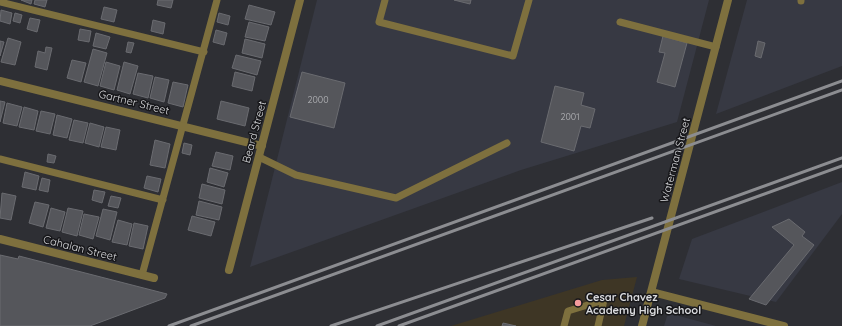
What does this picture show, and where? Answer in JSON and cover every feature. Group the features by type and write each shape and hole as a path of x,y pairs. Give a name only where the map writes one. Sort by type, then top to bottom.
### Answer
{"street":[{"name":"Beard Street","path":"229,270 300,0"},
{"name":"Waterman Street","path":"642,326 728,0"},
{"name":"Gartner Street","path":"0,81 262,146"},
{"name":"Cahalan Street","path":"0,239 154,278"},
{"path":"652,292 784,326"}],"lane":[{"path":"142,275 184,126 217,0"},
{"path":"385,0 379,22 513,56 529,0"},
{"path":"0,2 204,52"},
{"path":"620,22 716,48"},
{"path":"259,157 296,175 396,198 507,143"},
{"path":"0,159 163,200"},
{"path":"564,326 568,311 604,300 598,326"}],"shaded area":[{"path":"317,0 709,0 677,122 521,170 250,267"},
{"path":"747,0 842,0 842,66 716,114"},
{"path":"842,182 842,214 776,302 679,279 692,239"},
{"name":"Cesar Chavez Academy High School","path":"637,277 624,326 451,326 602,280"},
{"path":"668,313 716,326 664,326"}],"building":[{"path":"21,0 32,0 31,4"},
{"path":"35,0 47,0 45,7 34,4"},
{"path":"158,0 173,0 171,8 157,5"},
{"path":"454,0 471,0 470,4"},
{"path":"249,5 275,12 271,25 245,19"},
{"path":"104,7 117,10 114,22 101,19"},
{"path":"1,10 12,13 10,24 0,21"},
{"path":"15,13 22,15 20,23 13,21"},
{"path":"219,13 230,16 228,25 217,22"},
{"path":"30,18 40,20 37,32 27,29"},
{"path":"153,20 165,23 163,34 151,31"},
{"path":"249,22 269,27 265,41 245,37"},
{"path":"80,29 91,31 89,42 78,40"},
{"path":"216,30 227,33 224,45 213,42"},
{"path":"96,33 110,37 106,49 93,46"},
{"path":"663,36 687,43 675,87 657,82 665,53 659,52"},
{"path":"8,38 21,42 15,65 1,62"},
{"path":"245,39 265,44 262,58 242,53"},
{"path":"0,41 4,42 0,56"},
{"path":"758,41 765,43 761,58 755,56"},
{"path":"128,42 134,43 131,53 126,52"},
{"path":"46,47 52,48 47,70 35,67 38,51 45,53"},
{"path":"93,49 107,53 98,86 84,82"},
{"path":"236,55 261,61 257,75 232,68"},
{"path":"72,60 86,63 81,82 67,78"},
{"path":"106,62 120,66 114,90 100,86"},
{"path":"124,62 138,66 130,94 117,90"},
{"path":"235,72 255,77 252,91 232,86"},
{"path":"302,72 345,83 334,128 290,117"},
{"path":"138,73 153,76 148,98 133,94"},
{"path":"155,77 169,80 164,102 150,98"},
{"path":"173,82 188,85 183,107 168,103"},
{"path":"555,86 584,93 581,105 595,109 590,128 581,126 574,151 541,142"},
{"path":"0,101 5,102 0,122"},
{"path":"221,101 249,108 245,126 217,119"},
{"path":"7,103 22,107 17,126 3,123"},
{"path":"24,107 38,111 34,130 19,127"},
{"path":"41,111 55,114 50,134 36,131"},
{"path":"57,115 72,119 67,138 53,135"},
{"path":"74,120 88,123 83,143 69,140"},
{"path":"90,123 104,127 99,147 85,143"},
{"path":"106,127 120,130 116,150 101,147"},
{"path":"155,140 170,144 165,168 150,165"},
{"path":"184,143 192,145 190,155 182,153"},
{"path":"216,152 233,156 230,170 212,166"},
{"path":"48,154 56,156 54,163 47,162"},
{"path":"210,168 228,173 224,187 207,182"},
{"path":"25,172 39,176 36,190 22,187"},
{"path":"147,176 161,179 158,192 144,188"},
{"path":"42,178 50,180 48,192 39,190"},
{"path":"202,184 225,190 222,204 199,198"},
{"path":"94,190 105,192 102,203 92,200"},
{"path":"2,193 16,196 11,220 0,218"},
{"path":"111,196 121,198 118,208 108,206"},
{"path":"199,201 222,207 219,220 196,215"},
{"path":"35,202 49,205 43,227 29,223"},
{"path":"51,208 65,212 60,231 46,228"},
{"path":"68,208 83,211 77,236 62,232"},
{"path":"103,209 117,212 110,240 96,236"},
{"path":"84,214 99,217 93,239 79,235"},
{"path":"192,216 215,222 211,236 188,230"},
{"path":"789,219 805,232 802,236 814,245 766,305 749,299 794,245 772,227"},
{"path":"118,220 132,224 127,245 112,242"},
{"path":"134,223 148,226 143,249 129,246"},
{"path":"0,255 18,259 19,256 167,294 165,298 90,326 0,326"},
{"path":"503,323 516,326 502,326"}],"railway":[{"path":"169,326 842,81"},
{"path":"191,326 842,90"},
{"path":"377,326 842,158"},
{"path":"399,326 842,166"},
{"path":"331,326 652,218"}],"place":[{"name":"Cesar Chavez Academy High School","path":"578,303"}]}
